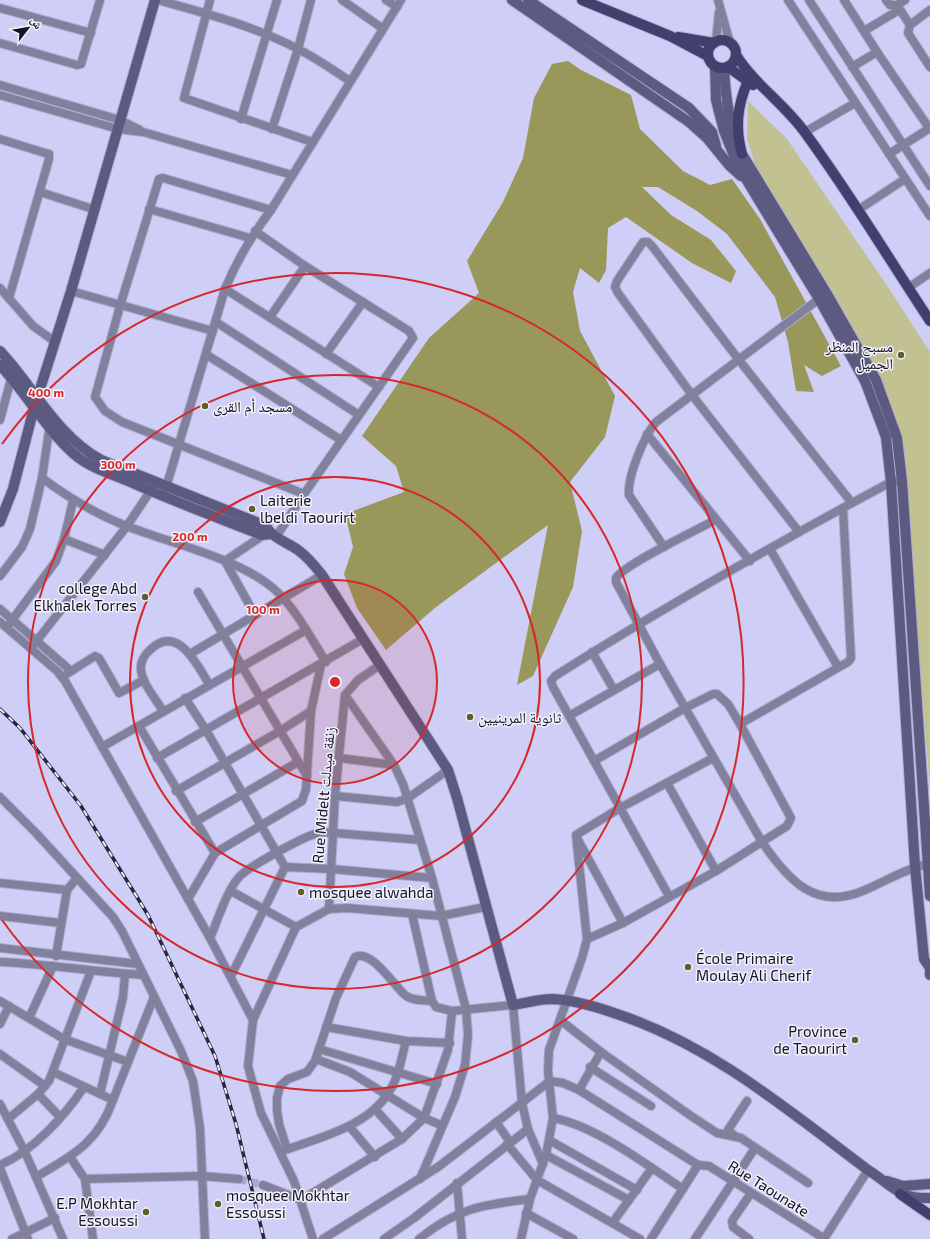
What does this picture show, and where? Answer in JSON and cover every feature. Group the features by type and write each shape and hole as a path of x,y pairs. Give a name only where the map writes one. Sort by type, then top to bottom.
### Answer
{"main road":[{"path":"582,0 670,36 708,56 722,67 776,100"},
{"path":"670,36 715,42 722,40 730,43 735,48 736,55 747,70 805,132 930,321"},
{"path":"708,56 708,51 715,42"},
{"path":"722,67 733,62 736,55"},
{"path":"742,154 737,125 738,110 748,82"},
{"path":"900,1194 930,1215"}],"street":[{"path":"0,43 76,65 82,62 100,0"},
{"path":"0,522 13,488 34,408 71,291 93,209 155,0"},
{"path":"158,0 206,13 266,34 298,49 350,81"},
{"path":"210,0 184,98 241,119 312,142"},
{"path":"241,119 277,0"},
{"path":"272,129 298,49 311,0"},
{"path":"342,0 382,28"},
{"path":"165,491 207,355 225,289 234,267 253,235 271,210 382,28 399,4 386,0"},
{"path":"512,0 681,116 716,148 729,165 745,180"},
{"path":"528,0 688,108 712,132 716,148"},
{"path":"718,0 719,9 730,43"},
{"path":"788,0 930,216"},
{"path":"809,0 930,186"},
{"path":"844,0 877,52 930,128 889,154"},
{"path":"886,0 890,5 898,8 910,25"},
{"path":"864,31 898,8 905,0"},
{"path":"0,8 91,33"},
{"path":"715,42 719,9"},
{"path":"930,10 910,25 908,33 930,67"},
{"path":"852,67 877,52"},
{"path":"722,67 726,104 731,129 742,154 823,296 873,401 886,437 891,482 915,866 924,959 930,967 930,975"},
{"path":"722,67 716,100 724,131 745,180 823,296 869,368 888,410 897,438 902,481 930,896"},
{"path":"0,85 143,132 292,175"},
{"path":"0,95 119,124"},
{"path":"805,132 855,102"},
{"path":"0,139 49,154 40,192 9,298"},
{"path":"271,210 163,178 159,179 120,306 95,397 105,410 114,418 304,494"},
{"path":"858,210 905,179"},
{"path":"40,192 93,209"},
{"path":"149,209 253,235 409,331 413,338 304,494 269,533 225,562"},
{"path":"799,532 692,395 618,293 615,287 617,281 640,244 645,241 652,246 739,360 852,503"},
{"path":"270,317 305,266"},
{"path":"908,288 930,274"},
{"path":"0,288 34,326 54,341"},
{"path":"225,289 379,387"},
{"path":"71,291 120,306 214,331"},
{"path":"664,547 629,495 628,485 647,434 656,422 823,296"},
{"path":"326,354 363,302"},
{"path":"216,322 359,416"},
{"path":"0,351 15,366 52,415 82,448 90,454 153,487"},
{"path":"207,355 342,440"},
{"path":"0,366 11,377 49,429 76,455 87,463 165,491 269,533 298,550 310,560 322,575 448,770 458,798 485,907 513,1005 522,1103 528,1129 543,1164"},
{"path":"0,417 15,366"},
{"path":"0,576 27,536 42,478 52,415"},
{"path":"647,434 715,520 750,561"},
{"path":"42,478 73,501 127,526 225,562 258,578 284,598 306,630 323,663 311,711 306,789 302,800 215,853 188,899"},
{"path":"669,896 553,687 552,681 555,676 638,624 799,532 891,482 902,481"},
{"path":"31,648 127,526 153,487"},
{"path":"7,627 56,561 64,539 73,501"},
{"path":"740,724 848,662 851,658 843,508"},
{"path":"715,520 664,547 622,572 616,578 616,582 660,664 762,842 780,869 794,881 813,893 831,897 842,897 860,892 915,866 927,864"},
{"path":"64,539 105,555"},
{"path":"770,549 838,667"},
{"path":"225,562 255,616"},
{"path":"190,654 322,575"},
{"path":"198,592 307,776"},
{"path":"0,609 71,671"},
{"path":"0,622 62,677 210,938 253,1020"},
{"path":"102,747 209,684 306,630"},
{"path":"157,758 363,639"},
{"path":"163,712 144,680 141,670 142,661 146,653 155,645 164,642 173,642 181,645 190,654 209,684"},
{"path":"592,652 614,690"},
{"path":"62,677 95,656 99,658 119,693 144,680"},
{"path":"569,716 660,664"},
{"path":"380,665 358,680 345,695 394,765 408,798 432,878 466,1009 468,1035 465,1065 455,1097 441,1125 420,1179"},
{"path":"586,939 623,923 716,871 787,826 791,818 740,724 728,704 717,694 713,694 685,708 594,761"},
{"name":"Rue Midelt زنقة ميدلت","path":"329,909 335,796 345,695"},
{"path":"185,698 206,730 285,867"},
{"path":"176,791 280,731 311,711"},
{"path":"138,726 176,791 215,853"},
{"path":"339,758 394,765"},
{"path":"576,835 620,808 714,758"},
{"path":"195,822 298,762"},
{"path":"335,796 391,803 408,798 448,770"},
{"path":"909,777 921,777"},
{"path":"667,783 716,871"},
{"path":"0,797 113,917 122,930 181,1051 193,1081 200,1128 205,1239"},
{"path":"210,938 231,890 239,877 277,853 314,833 322,832 420,840"},
{"path":"576,835 623,923"},
{"path":"521,1239 530,1199 546,1155 553,1118 548,1064 549,1050 582,958 586,939 576,835"},
{"path":"285,867 331,869 432,878"},
{"path":"231,976 285,867"},
{"path":"56,956 67,890 77,878"},
{"path":"0,883 67,890"},
{"path":"231,890 296,927"},
{"path":"284,1150 261,1113 249,1075 248,1055 253,1020 296,927 329,909 347,908 441,916 485,907"},
{"path":"412,914 432,1001 436,1008 452,1011 513,1005 551,999 581,1003 625,1016 675,1038 712,1059 769,1095 868,1170 885,1180 903,1186 930,1184"},
{"path":"0,916 61,923"},
{"path":"0,948 56,956 138,964"},
{"path":"313,1239 284,1150 277,1110 279,1090 285,1081 303,1074 310,1069 316,1058 336,998 350,965 358,956 364,957 378,966 408,997 432,1001"},
{"path":"0,962 143,975"},
{"path":"29,1018 53,966"},
{"path":"8,1119 38,1094 45,1086 52,1072 91,971"},
{"path":"100,1094 123,997 125,974"},
{"path":"36,1177 70,1157 98,1132 104,1123 154,997"},
{"path":"0,1001 64,1039 128,1062"},
{"path":"0,1024 9,1006"},
{"path":"301,1200 375,1157 402,1139 424,1118 450,1043 452,1011"},
{"path":"560,1020 601,1052 711,1129 723,1135 735,1136"},
{"path":"326,1027 406,1040 450,1043"},
{"path":"284,1150 348,1126 375,1109 387,1095 398,1072 406,1040"},
{"path":"319,1049 437,1084"},
{"path":"579,1090 590,1067 601,1052"},
{"path":"0,1054 45,1086"},
{"path":"316,1058 350,1072 424,1118 441,1125"},
{"path":"590,1067 651,1106"},
{"path":"52,1072 113,1100"},
{"path":"323,1239 420,1179 550,1081"},
{"name":"Rue Taounate","path":"550,1081 563,1083 579,1090 698,1166 709,1166 824,1239"},
{"path":"0,1165 25,1152 71,1106 84,1087"},
{"path":"38,1094 60,1117"},
{"path":"747,1101 728,1130 735,1136 808,1182"},
{"path":"0,1104 25,1152 63,1239"},
{"path":"375,1109 402,1139"},
{"path":"553,1118 571,1122 590,1131 652,1168 683,1189"},
{"path":"496,1122 509,1143 537,1180 613,1222 640,1239"},
{"path":"348,1126 375,1157"},
{"path":"384,1239 414,1218 528,1129"},
{"path":"549,1140 637,1190"},
{"path":"695,1239 755,1148"},
{"path":"546,1155 629,1200"},
{"path":"70,1157 85,1179 93,1239"},
{"path":"651,1239 698,1166"},
{"path":"0,1168 4,1190 26,1235"},
{"path":"613,1222 652,1168"},
{"path":"824,1239 868,1170"},
{"path":"85,1179 201,1176 239,1179"},
{"path":"885,1180 900,1194 930,1198"},
{"path":"457,1183 462,1239"},
{"path":"263,1185 301,1200"},
{"path":"749,1239 740,1237 733,1228 732,1221 751,1193"},
{"path":"419,1239 437,1225 459,1212 488,1205 530,1199"},
{"path":"526,1213 574,1239"},
{"path":"12,1239 26,1235 55,1218"}],"shaded area":[{"path":"568,61 581,70 631,95 640,129 683,171 710,185 732,179 760,219 841,366 822,376 804,365 814,392 796,391 788,342 775,297 727,234 697,211 658,187 642,187 671,215 711,240 736,271 731,283 692,263 626,217 608,228 606,270 599,283 580,268 573,292 580,331 615,396 605,437 570,482 582,531 573,587 533,676 517,685 548,525 436,607 386,650 357,608 344,574 353,547 345,514 404,492 396,466 362,436 429,338 479,293 467,261 503,202 523,158 534,98 552,64"},
{"path":"748,101 787,139 888,287 930,352 930,789 904,474 879,383 771,199 755,165 747,138"}],"tunnel":[{"path":"239,1179 263,1185"}],"railway":[{"path":"0,709 20,728 81,806 148,915 215,1056 236,1124 264,1239"}],"place":[{"name":"مسبح المنظر الجميل","path":"901,355"},
{"name":"مسجد أم القرى","path":"205,406"},
{"name":"Laiterie lbeldi Taourirt","path":"252,509"},
{"name":"college Abd Elkhalek Torres","path":"145,597"},
{"name":"ثانوية المرينيين","path":"470,717"},
{"name":"mosquee alwahda","path":"301,892"},
{"name":"École Primaire Moulay Ali Cherif","path":"688,967"},
{"name":"Province de Taourirt","path":"855,1040"},
{"name":"mosquee Mokhtar Essoussi","path":"218,1204"},
{"name":"E.P Mokhtar Essoussi","path":"146,1212"}]}
